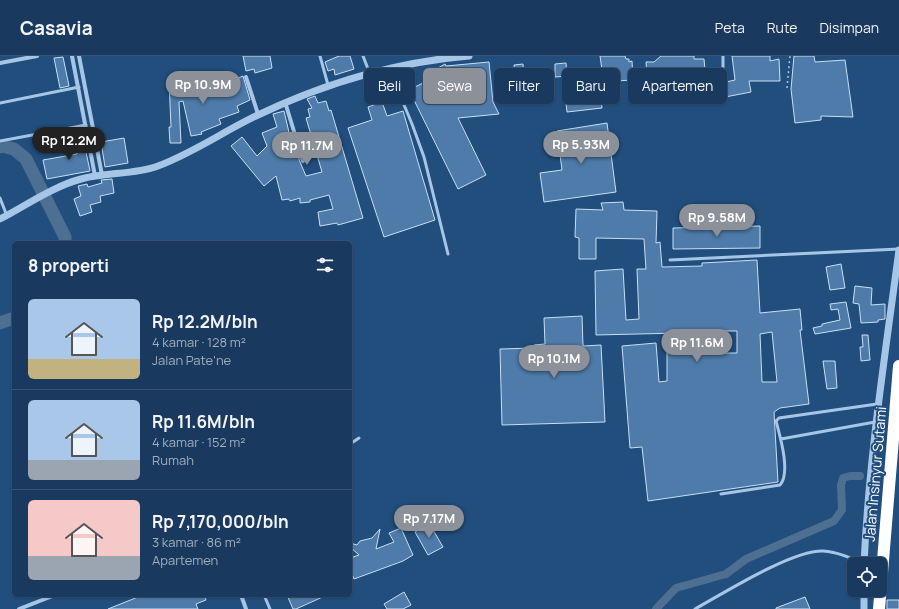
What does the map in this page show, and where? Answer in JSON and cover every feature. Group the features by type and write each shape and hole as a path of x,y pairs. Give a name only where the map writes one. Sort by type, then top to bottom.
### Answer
{"highway":[{"name":"Jalan Insinyur Sutami","path":"879,609 899,366"}],"street":[{"path":"0,62 37,56"},
{"path":"72,56 86,125 99,175"},
{"path":"79,56 99,175"},
{"path":"393,68 442,57 469,56"},
{"path":"0,219 74,181 99,175 157,166 187,153 258,114 285,102 328,85 364,76"},
{"path":"246,77 258,114"},
{"path":"285,102 303,161"},
{"path":"864,557 867,499 877,404 899,250"},
{"path":"19,609 50,597"},
{"path":"242,597 246,609"},
{"path":"864,597 864,609"}],"lane":[{"path":"320,56 328,85"},
{"path":"363,56 368,68"},
{"path":"723,56 723,68"},
{"path":"0,103 79,87"},
{"path":"404,104 424,157 448,254"},
{"path":"0,141 86,125"},
{"path":"0,198 7,216"},
{"path":"670,260 899,250"},
{"path":"721,494 780,485 785,477 781,439 776,421 779,418 877,404"},
{"path":"781,439 876,422"},
{"path":"352,443 360,438"},
{"path":"695,609 778,564 808,553 818,551 832,552 847,558"},
{"path":"265,597 270,609"}],"path":[{"path":"787,88 790,56"}],"building":[{"path":"243,56 270,56 272,68 255,73 254,69 246,71"},
{"path":"339,56 350,56 354,69 335,75 334,69 328,71 325,62"},
{"path":"600,56 625,56 626,59 629,59 629,62 632,61 632,68 628,68 628,80 620,81 620,68 602,68"},
{"path":"661,56 694,56 694,59 704,59 705,68 646,68 646,62 654,62"},
{"path":"732,56 770,56 770,61 779,59 780,81 749,81 751,92 727,97 727,82 735,80"},
{"path":"794,56 814,56 815,62 845,60 853,117 821,116 821,120 795,123 791,89"},
{"path":"63,57 69,86 60,88 54,58"},
{"path":"489,62 493,102 499,114 458,118 486,175 458,189 415,102 415,87 423,83 423,104 486,104 486,68 438,68 445,64 446,66"},
{"path":"566,63 566,68 562,68 562,76 555,77 555,64"},
{"path":"523,64 523,68 514,68 514,65"},
{"path":"243,76 250,100 237,106 239,112 219,119 221,124 201,132 202,134 191,136 183,101 179,102 181,143 170,143 169,127 171,127 169,80 192,77 193,80 202,77 202,84 206,96 216,92 216,94 235,84 233,80"},
{"path":"315,96 318,103 326,101 329,111 331,110 363,218 338,225 337,223 320,226 318,212 333,209 329,195 310,200 310,202 300,203 300,198 290,201 289,199 282,200 276,176 264,186 231,146 242,137 257,156 267,146 262,133 277,127 273,114 284,111 291,141 293,140 306,176 322,172 306,118 310,117 308,109 312,108 307,99"},
{"path":"376,104 383,104 387,116 403,111 435,220 384,237 348,128 372,120 368,107"},
{"path":"566,104 602,104 602,108 567,112"},
{"path":"607,123 616,192 544,202 540,173 562,170 557,131"},
{"path":"82,133 90,171 47,179 43,160 77,154 72,135"},
{"path":"124,138 128,163 105,167 101,142"},
{"path":"112,179 114,193 100,196 101,202 90,205 92,212 80,216 74,199 81,196 78,186 87,184 88,187 102,183 101,180"},
{"path":"623,202 624,210 657,211 656,243 660,242 662,267 702,266 702,263 757,260 760,313 800,309 802,330 800,330 809,404 780,408 774,412 778,482 648,501 642,447 630,448 622,346 656,343 659,382 667,381 667,342 680,341 680,333 596,335 595,271 623,269 626,320 639,319 637,269 646,269 644,239 596,238 596,259 579,259 579,238 575,237 576,209 603,210 601,203","holes":["723,331 737,331 737,353 725,353","772,332 777,382 762,382 760,334"]},
{"path":"760,226 760,248 673,249 673,228"},
{"path":"841,264 845,288 830,290 826,267"},
{"path":"855,286 872,288 871,305 885,304 885,319 878,320 878,322 861,323 859,304 853,303"},
{"path":"846,302 851,328 815,334 813,328 822,326 822,324 840,320 838,309 831,310 830,304"},
{"path":"582,316 583,346 601,345 605,422 502,425 500,349 534,348 534,345 545,344 544,318"},
{"path":"862,335 868,335 870,360 861,361 860,347 863,347"},
{"path":"823,361 835,361 837,388 827,389"},
{"path":"429,523 443,547 428,555 415,532"},
{"path":"401,528 413,555 403,561 354,579 352,574 352,557 359,555 352,549 352,544 357,545 360,541 372,538 380,529 376,549 394,542 389,533"},
{"path":"404,592 411,605 403,609 387,609 384,604"},
{"path":"138,597 205,597 206,600 196,604 198,609 108,609"},
{"path":"288,597 323,597 296,609 293,609"},
{"path":"805,597 810,609 776,609 776,608"},
{"path":"887,600 899,600 899,609 887,609"}],"waterway":[{"path":"0,147 2,146 14,149 26,159 65,237 65,241"},
{"path":"0,323 12,319"},
{"path":"656,609 676,588 726,574 746,559 834,521 842,510 841,485 843,478 860,476"}]}
